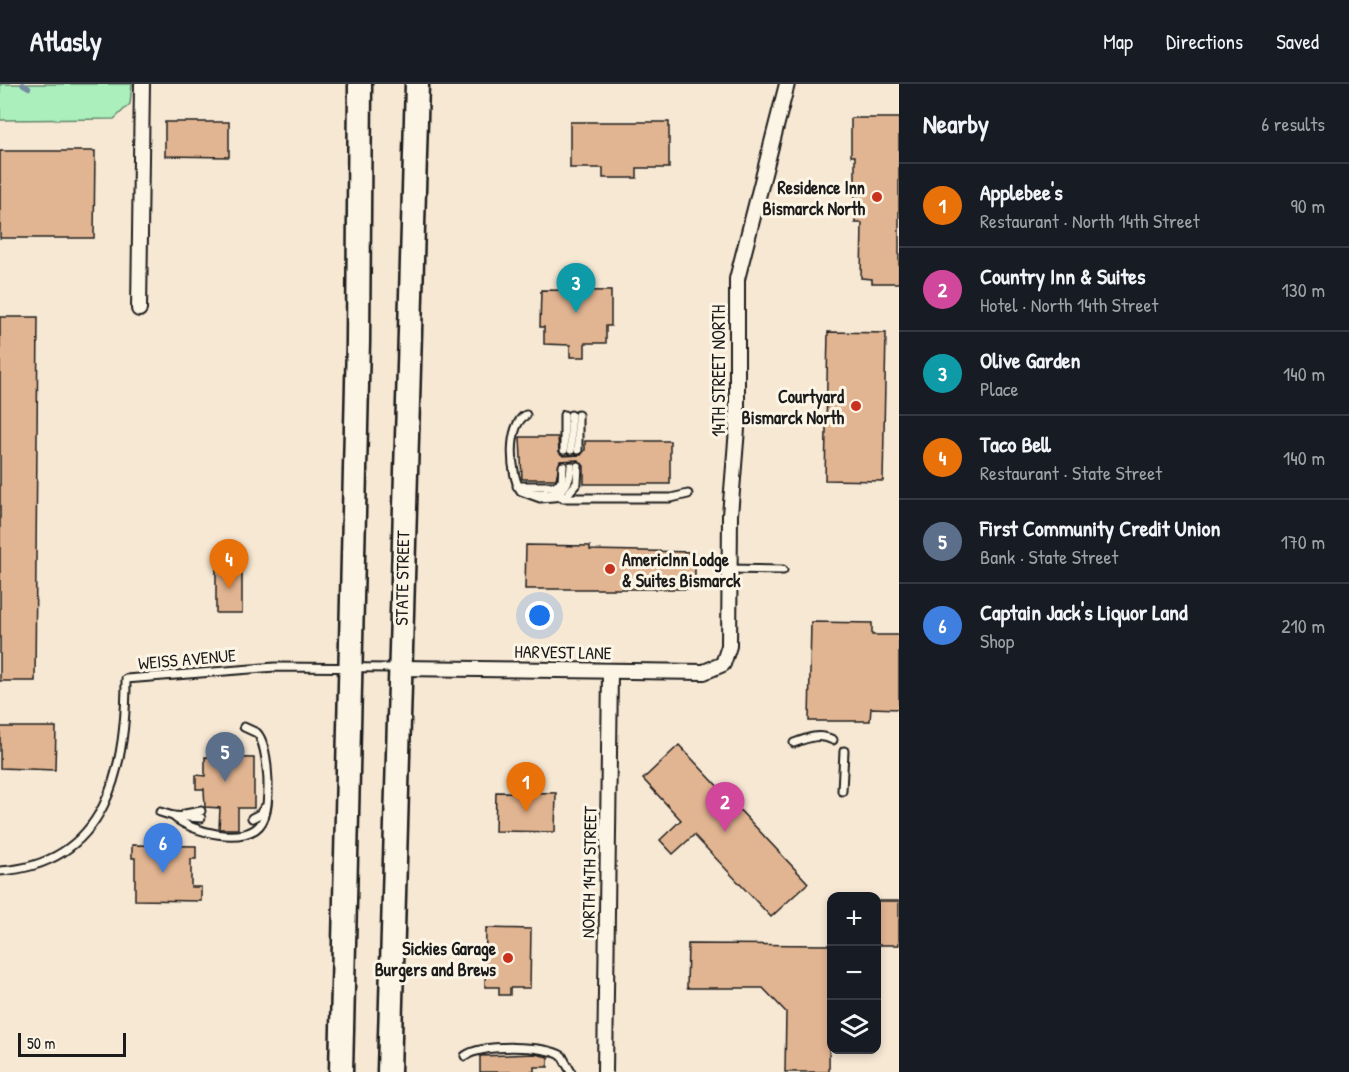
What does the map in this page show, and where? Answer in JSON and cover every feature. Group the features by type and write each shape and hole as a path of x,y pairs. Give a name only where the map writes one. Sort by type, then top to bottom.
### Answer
{"highway":[{"path":"341,1072 351,668 360,84"},
{"name":"STATE STREET","path":"389,1072 417,84"}],"street":[{"path":"139,309 142,84"},
{"name":"14TH STREET NORTH","path":"723,664 729,646 730,515 737,429 737,279 787,84"},
{"name":"HARVEST LANE","path":"400,668 704,672 723,664"},
{"name":"NORTH 14TH STREET","path":"605,1072 609,672"}],"lane":[{"path":"526,415 518,420 514,429 513,475 519,488 532,498 671,498 688,494"},
{"path":"571,415 571,450 571,415"},
{"path":"519,488 556,486 571,466 574,488 560,498"},
{"path":"729,569 783,570"},
{"name":"WEISS AVENUE","path":"0,871 29,866 58,854 79,838 96,818 110,795 121,761 126,723 126,679 275,667 400,668"},
{"path":"160,812 173,816 201,832 250,832 262,823 266,797 264,743 257,733 244,728"},
{"path":"794,743 825,736 833,740"},
{"path":"842,791 844,751"},
{"path":"253,814 261,807 266,797"},
{"path":"173,816 201,814"},
{"path":"465,1056 484,1048 546,1049 562,1056 571,1072"}],"green space":[{"path":"0,84 132,84 130,104 114,119 0,120"}],"building":[{"name":"Residence Inn Bismarck North","path":"851,118 899,118 899,283 872,283 872,279 861,278 862,223 855,223 855,156 851,156"},
{"path":"165,122 229,122 229,157 165,156"},
{"path":"570,122 669,122 669,168 637,168 637,178 603,178 603,168 570,168"},
{"path":"0,151 95,151 94,238 0,238"},
{"path":"541,290 611,291 611,326 606,326 606,343 585,343 585,357 570,357 570,345 544,344 544,327 540,327"},
{"path":"0,317 38,317 35,681 0,681"},
{"name":"Courtyard Bismarck North","path":"828,332 886,333 883,481 825,480"},
{"path":"520,437 558,437 559,452 563,456 581,455 585,450 585,441 670,441 670,484 584,484 584,466 578,460 560,461 556,479 522,479"},
{"name":"AmericInn Lodge & Suites Bismarck","path":"526,545 590,546 590,550 695,552 695,589 525,589"},
{"path":"216,565 242,565 242,613 216,613"},
{"path":"811,622 872,623 872,635 899,635 899,709 871,708 870,721 809,721"},
{"path":"0,727 56,727 55,770 0,768"},
{"path":"679,745 808,883 771,917 694,835 673,854 660,840 681,820 643,779"},
{"path":"205,757 254,758 254,808 238,808 238,829 219,829 220,808 205,807 204,789 196,789 196,775 205,776"},
{"path":"496,792 556,793 555,832 495,831"},
{"path":"132,845 196,846 196,859 191,859 191,887 201,887 201,901 135,900 135,858 132,858"},
{"path":"881,901 899,901 899,945 881,945"},
{"name":"Sickies Garage Burgers and Brews","path":"486,928 531,929 530,988 510,988 510,995 499,995 499,987 485,987"},
{"path":"688,944 827,945 829,1072 785,1072 786,1012 763,988 687,988"},
{"path":"535,1054 548,1057 548,1067 534,1067 534,1072 480,1072 480,1056"}],"waterway":[{"path":"22,84 29,88"}],"place":[{"name":"Residence Inn Bismarck North","path":"877,197"},
{"name":"Olive Garden","path":"576,313"},
{"name":"Courtyard Bismarck North","path":"856,406"},
{"name":"AmericInn Lodge & Suites Bismarck","path":"610,569"},
{"name":"Taco Bell","path":"229,589"},
{"name":"First Community Credit Union","path":"225,782"},
{"name":"Applebee's","path":"526,812"},
{"name":"Country Inn & Suites","path":"725,832"},
{"name":"Captain Jack's Liquor Land","path":"163,873"},
{"name":"Sickies Garage Burgers and Brews","path":"508,958"}]}
